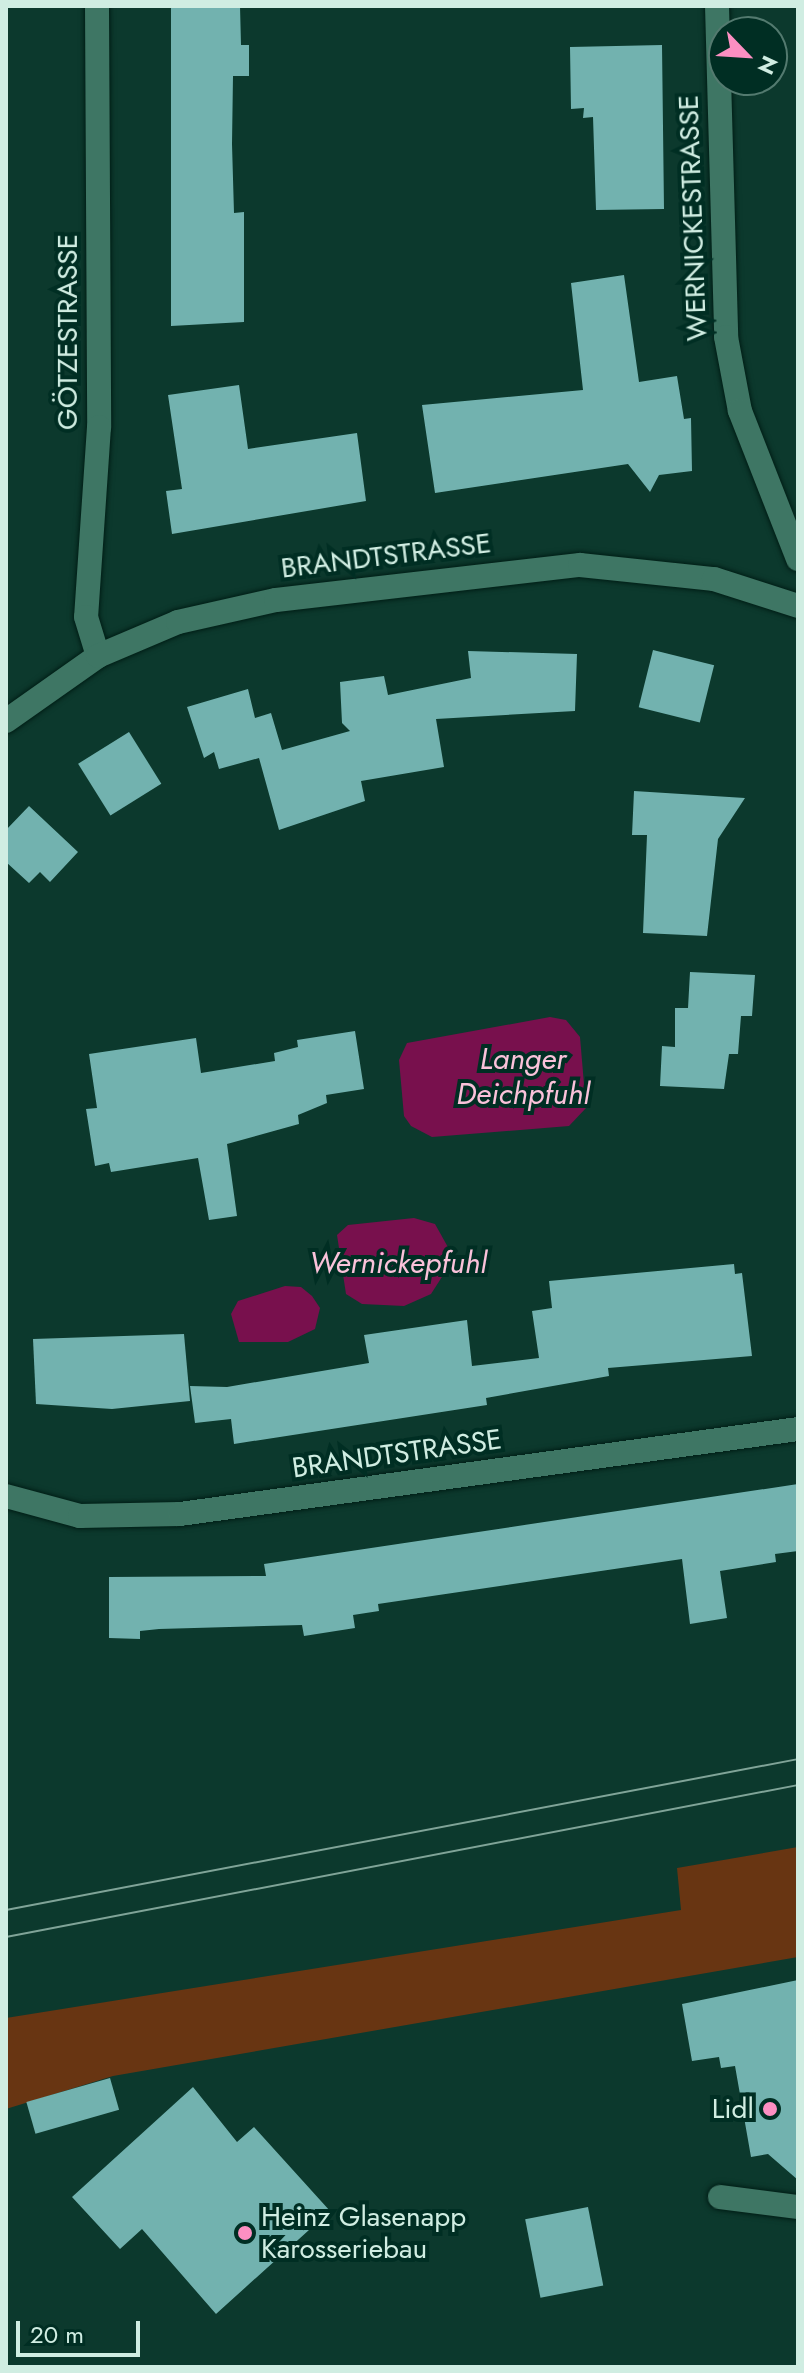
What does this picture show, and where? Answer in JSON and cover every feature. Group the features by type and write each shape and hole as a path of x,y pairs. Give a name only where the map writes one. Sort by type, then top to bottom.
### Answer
{"street":[{"name":"GÖTZESTRASSE","path":"97,6 99,427 86,617 98,656"},
{"name":"WERNICKESTRASSE","path":"717,6 726,337 740,411 798,559"},
{"name":"BRANDTSTRASSE","path":"6,721 98,656 225,609 496,571 580,565 714,579 796,598"},
{"name":"BRANDTSTRASSE","path":"6,1496 80,1516 180,1514 798,1429"},
{"path":"720,2197 798,2207"}],"shaded area":[{"path":"798,1847 798,1957 113,2076 6,2109 6,2018 681,1910 677,1868"}],"water":[{"name":"Langer Deichpfuhl","path":"550,1017 566,1020 580,1037 586,1108 569,1126 432,1137 411,1126 404,1116 399,1060 407,1043"},
{"name":"Wernickepfuhl","path":"414,1218 435,1224 449,1249 447,1269 431,1294 404,1306 362,1304 346,1294 337,1235 348,1225"},
{"path":"285,1286 301,1287 312,1296 320,1308 315,1329 288,1342 239,1342 231,1314 238,1301"}],"building":[{"path":"171,6 240,6 241,45 249,45 249,76 233,76 232,144 234,213 244,212 244,322 171,326"},
{"path":"662,45 664,209 596,210 593,117 583,118 584,108 571,109 570,47"},
{"path":"624,275 639,382 677,376 684,419 691,418 692,471 659,475 650,492 628,464 435,493 422,405 583,390 571,283"},
{"path":"239,385 248,449 357,433 366,501 172,534 166,491 182,489 168,395"},
{"path":"653,650 714,665 700,722 639,707"},
{"path":"468,651 577,654 575,711 436,719 444,767 361,781 365,801 279,830 259,758 219,769 214,752 204,758 187,707 248,689 255,718 271,713 282,750 350,731 342,723 340,682 384,676 388,695 471,678"},
{"path":"129,732 161,784 110,816 78,764"},
{"path":"634,791 745,798 718,839 707,936 643,933 647,835 632,835"},
{"path":"29,806 78,852 50,882 40,872 29,883 6,862 6,830"},
{"path":"690,972 755,975 752,1016 741,1016 738,1054 729,1054 724,1089 660,1086 662,1046 675,1047 675,1008 688,1008"},
{"path":"355,1031 364,1089 326,1095 327,1103 298,1115 299,1124 227,1144 237,1216 209,1220 198,1158 111,1172 109,1163 95,1166 86,1109 97,1108 89,1054 196,1038 201,1073 275,1061 274,1053 298,1047 297,1040"},
{"path":"734,1264 735,1274 742,1273 752,1356 608,1368 609,1376 486,1398 487,1405 234,1444 231,1419 195,1423 190,1386 227,1387 369,1363 364,1335 467,1320 472,1366 539,1358 532,1311 552,1308 549,1281"},
{"path":"184,1334 190,1401 112,1409 36,1404 33,1339"},
{"path":"798,1484 798,1551 775,1554 776,1562 720,1571 727,1618 690,1624 682,1559 378,1604 379,1611 353,1615 355,1628 304,1636 302,1625 159,1629 140,1631 140,1639 109,1638 109,1577 266,1576 264,1564"},
{"name":"Lidl","path":"798,1980 798,2180 768,2154 751,2157 735,2066 721,2068 719,2057 692,2061 682,2004"},
{"path":"110,2078 119,2110 35,2134 26,2102"},
{"path":"193,2087 237,2142 254,2127 330,2211 216,2314 142,2229 120,2249 72,2197"},
{"path":"588,2207 603,2286 540,2298 525,2219"}],"tram line":[{"path":"6,1910 798,1759"},
{"path":"6,1937 798,1785"}],"place":[{"name":"Lidl","path":"770,2109"},
{"name":"Heinz Glasenapp Karosseriebau","path":"245,2233"}]}
